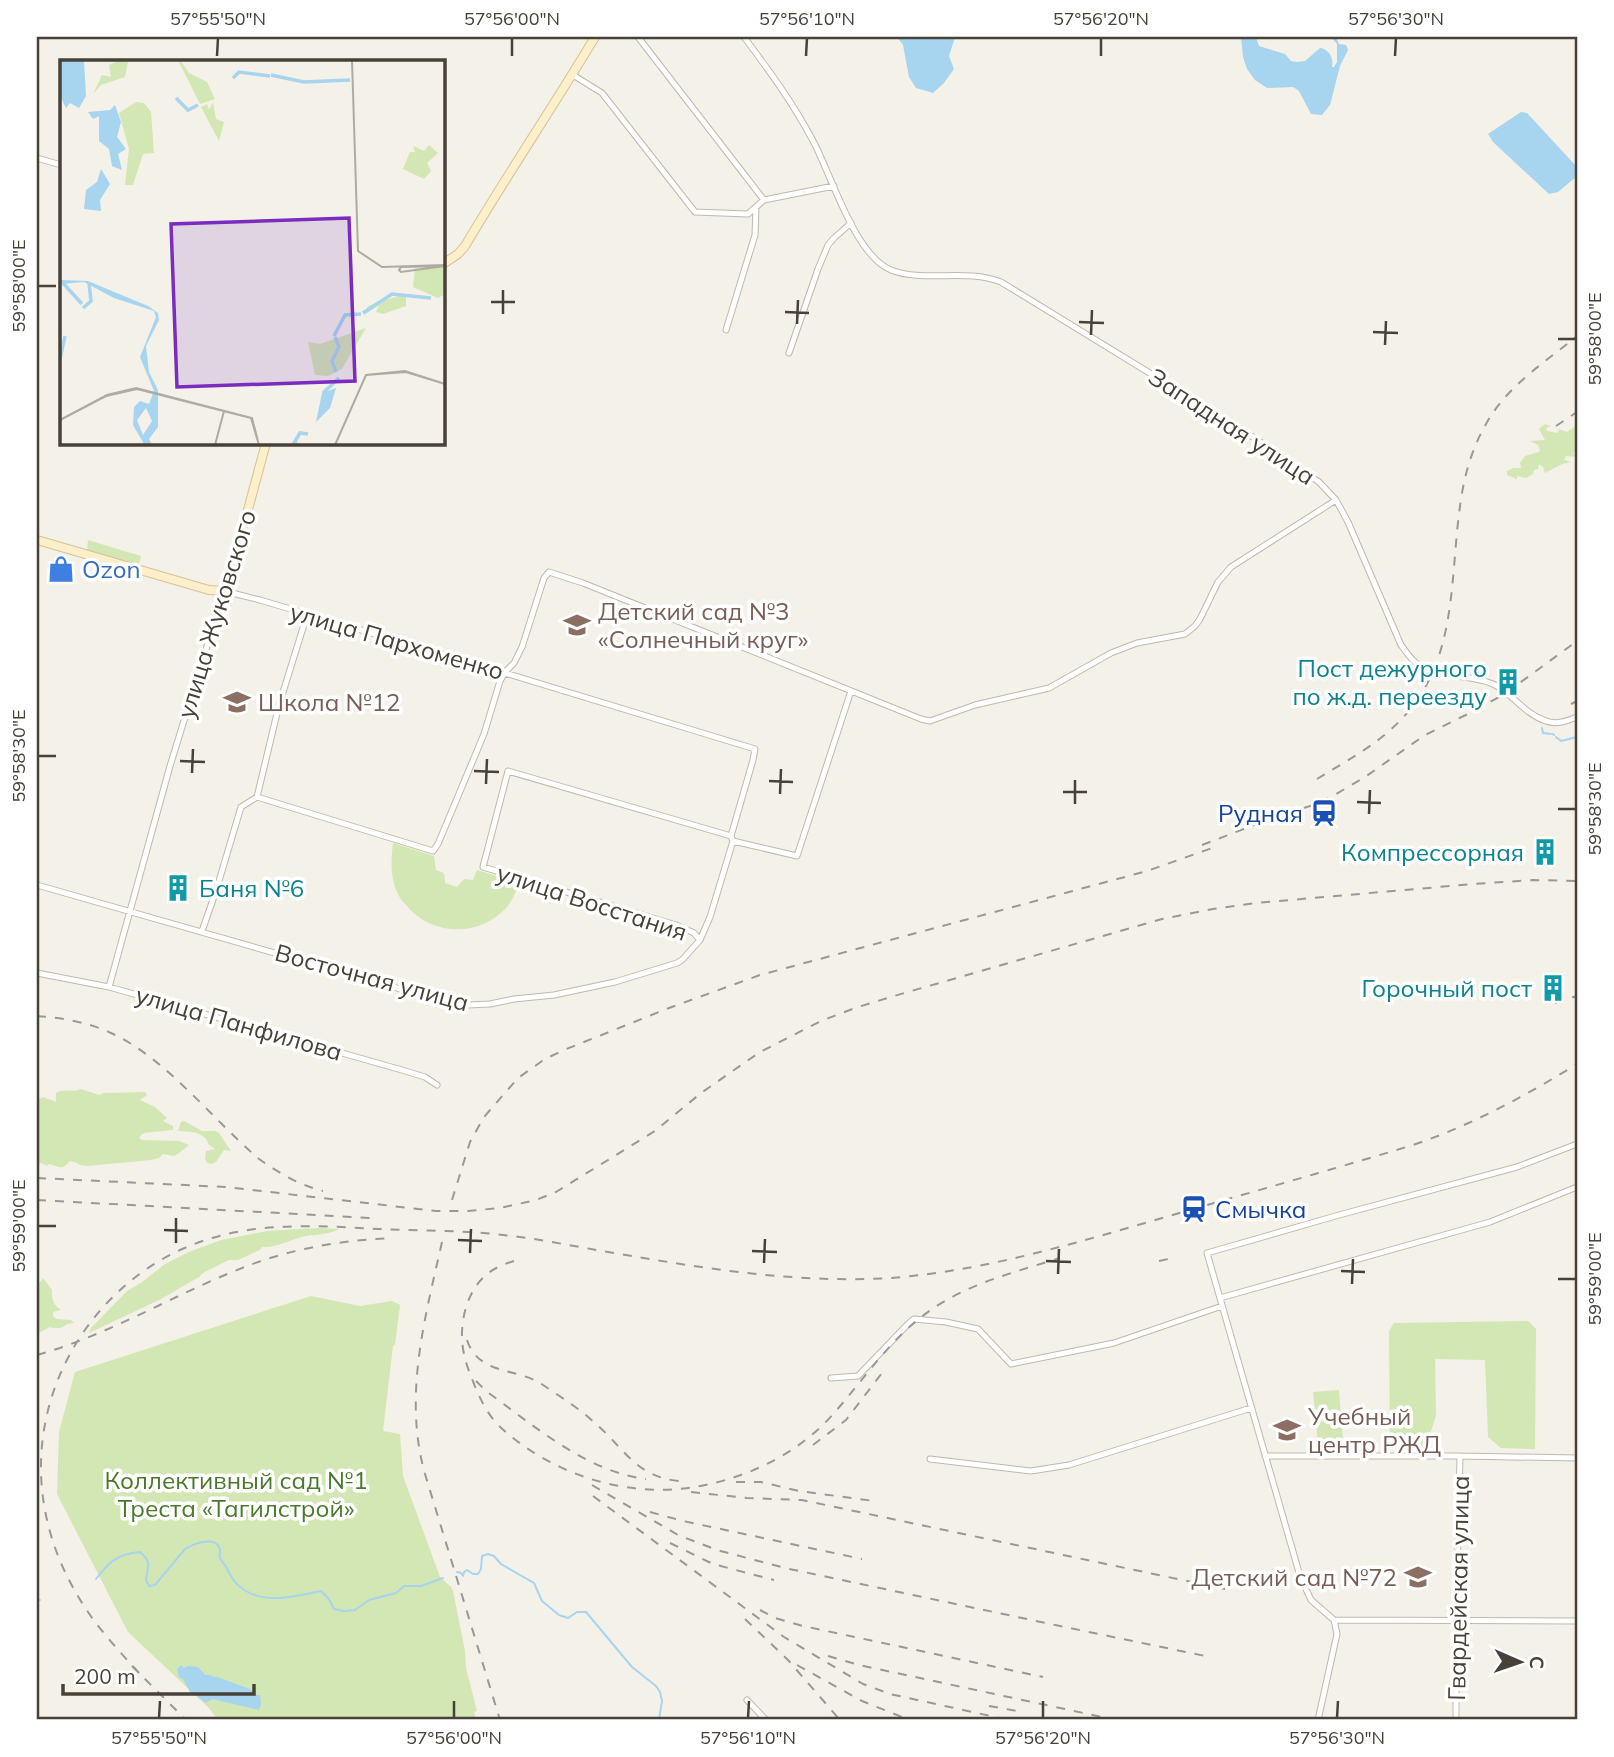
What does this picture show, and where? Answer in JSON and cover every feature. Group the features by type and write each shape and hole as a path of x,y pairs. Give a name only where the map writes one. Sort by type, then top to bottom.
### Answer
{"street":[{"path":"444,263 465,246 595,37"},
{"path":"638,37 764,200"},
{"name":"Западная улица","path":"744,37 811,137 851,223 873,258 891,270 911,274 974,275 993,279 1017,290 1241,429 1319,482 1336,500 1356,539 1401,645 1413,660 1433,671 1492,683 1547,722 1561,722 1577,717"},
{"path":"573,75 602,93 695,212 748,214 764,200 834,186"},
{"path":"37,158 60,165"},
{"path":"726,330 755,235 756,207"},
{"path":"789,353 828,245 851,223"},
{"name":"улица Жуковского","path":"109,987 179,735 229,580 266,444"},
{"path":"257,797 433,851 484,734 499,681 514,663 522,647 544,578 550,572 930,721 975,705 1049,688 1111,653 1137,643 1189,631 1200,619 1218,582 1231,567 1336,500"},
{"name":"улица Пархоменко","path":"37,540 209,590 260,600 755,749 732,839"},
{"path":"202,931 241,807 257,797 279,705 307,615"},
{"path":"700,940 710,917 732,839 797,856 851,691"},
{"name":"улица Восстания","path":"700,940 694,933 676,925 483,867 508,771 732,839"},
{"name":"Восточная улица","path":"37,885 425,996 476,1006 554,995 615,982 677,963 700,940"},
{"name":"улица Панфилова","path":"37,973 109,987 402,1070 425,1077 437,1085"},
{"path":"1318,1720 1336,1643 1334,1620 1311,1600 1300,1576 1207,1253 1339,1214 1517,1167 1577,1144"},
{"path":"1220,1298 1490,1222 1577,1187"},
{"path":"831,1378 858,1376 911,1321 919,1319 978,1329 1011,1364 1114,1343 1222,1306"},
{"path":"929,1459 1022,1471 1051,1469 1251,1408"},
{"path":"1265,1456 1577,1458"},
{"name":"Гвардейская улица","path":"1456,1720 1460,1456"},
{"path":"1334,1620 1577,1621"},
{"path":"747,1700 766,1720"}],"green space":[{"path":"1545,424 1551,426 1546,428 1547,431 1558,433 1559,429 1567,432 1577,425 1577,452 1573,453 1577,457 1566,456 1564,460 1571,462 1545,473 1539,464 1538,469 1526,478 1517,476 1517,479 1507,475 1507,471 1513,468 1521,468 1520,463 1525,456 1539,452 1538,445 1530,441 1545,440 1539,429"},
{"path":"88,540 141,556 139,564 135,566 87,550"},
{"path":"393,843 434,856 436,870 444,873 445,883 457,887 464,879 473,880 477,870 520,883 509,905 483,924 455,929 428,923 416,915 399,896 392,874"},
{"path":"81,1089 99,1095 145,1092 147,1095 140,1100 155,1107 167,1118 163,1121 173,1126 173,1130 144,1133 139,1138 179,1141 189,1145 174,1156 163,1154 151,1160 88,1166 70,1161 61,1167 37,1164 37,1100 43,1097 56,1102 56,1093"},
{"path":"184,1121 202,1131 219,1133 231,1151 224,1150 216,1162 207,1163 206,1151 215,1149 201,1135 178,1131"},
{"path":"339,1229 262,1247 238,1260 229,1260 161,1299 89,1333 127,1291 165,1264 189,1252 221,1240 267,1231"},
{"path":"43,1278 52,1290 55,1304 61,1310 53,1312 53,1316 74,1323 59,1328 50,1327 37,1334 37,1286"},
{"name":"Коллективный сад №1 Треста «Тагилстрой»","path":"311,1296 360,1306 392,1301 400,1305 383,1431 400,1434 403,1476 440,1577 453,1591 466,1668 477,1711 474,1712 476,1720 218,1720 209,1708 128,1632 57,1494 59,1432 75,1372"},
{"path":"1528,1321 1536,1329 1535,1449 1501,1448 1488,1437 1485,1360 1435,1359 1436,1415 1426,1448 1390,1449 1389,1331 1394,1323"},
{"path":"1339,1390 1343,1441 1318,1443 1313,1392"}],"water":[{"path":"897,37 955,37 949,56 954,69 933,93 916,88 909,77 903,45"},
{"path":"1241,37 1256,37 1259,46 1285,54 1291,61 1297,62 1305,61 1320,48 1330,55 1332,67 1337,62 1337,44 1331,37 1336,37 1339,44 1346,45 1348,50 1340,66 1330,105 1322,115 1311,114 1299,91 1293,87 1267,88 1255,80 1243,57"},
{"path":"1521,112 1527,113 1577,167 1576,177 1558,192 1549,194 1493,142 1488,134"},
{"path":"181,1665 184,1668 198,1667 205,1675 250,1689 260,1695 259,1710 212,1699 206,1703 191,1694 183,1679 179,1677 177,1669"}],"waterway":[{"path":"1542,728 1543,733 1551,734"},
{"path":"1556,737 1561,741 1577,737"},
{"path":"96,1579 114,1560 140,1552 148,1562 146,1580 149,1586 155,1585 185,1549 208,1541 219,1547 220,1558 232,1578 246,1591 273,1598 321,1591 334,1609 344,1611 355,1610 369,1600 396,1593 404,1586 421,1586 443,1578"},
{"path":"457,1572 463,1576 467,1570 478,1574 482,1556 488,1554 534,1583 542,1601 559,1615 568,1618 577,1612 586,1612 632,1667 656,1686 662,1701 659,1720"}],"railway":[{"path":"1317,779 1388,732 1409,711 1424,689 1436,665 1449,614 1463,489 1479,437 1504,398 1577,336"},
{"path":"1556,426 1577,412"},
{"path":"1202,845 1331,797 1425,735 1506,693 1577,641"},
{"path":"1571,704 1577,701"},
{"path":"452,1200 470,1142 484,1117 518,1078 545,1059 564,1050 760,975 1147,871 1215,847"},
{"path":"37,1178 226,1187 436,1211 500,1208 536,1200 556,1192 655,1131 701,1093 760,1052 821,1021 894,996 1162,919 1213,909 1473,884 1533,880 1577,881"},
{"path":"1555,1003 1577,996"},
{"path":"37,1016 93,1026 131,1044 170,1073 259,1159 290,1178 323,1191"},
{"path":"139,1673 88,1612 60,1561 44,1506 41,1478 45,1422 64,1366 95,1317 135,1277 185,1248 232,1233 274,1227 457,1231 536,1239 702,1267 777,1276 852,1279 925,1274 1064,1246 1413,1145 1498,1109 1577,1064"},
{"path":"37,1200 371,1218"},
{"path":"37,1355 90,1337 260,1261 316,1247 393,1238"},
{"path":"442,1242 419,1357 416,1386 419,1445 425,1474 500,1720"},
{"path":"514,1261 492,1270 479,1282 468,1301 463,1322 462,1344 466,1362 487,1411 498,1425 518,1442 562,1468 611,1484 662,1490 688,1488 729,1479 787,1453 835,1412 897,1339 920,1318 970,1288 1060,1258"},
{"path":"1159,1261 1173,1258"},
{"path":"467,1340 480,1360 533,1379 577,1408 641,1468 652,1474 679,1481"},
{"path":"813,1445 846,1420 885,1369"},
{"path":"476,1381 542,1432 582,1457 624,1475 646,1479"},
{"path":"736,1482 761,1482 799,1491 874,1501"},
{"path":"592,1485 678,1535 717,1550 785,1568 1210,1657"},
{"path":"691,1492 802,1500 1225,1589"},
{"path":"593,1496 784,1637 863,1684 890,1694 1009,1720"},
{"path":"650,1512 862,1559"},
{"path":"670,1543 713,1564 774,1580"},
{"path":"760,1610 775,1618 803,1626 1043,1677"},
{"path":"745,1619 788,1660 840,1720"},
{"path":"828,1656 1116,1720"},
{"path":"797,1665 862,1701 907,1719"},
{"path":"132,1666 186,1720"},
{"path":"989,1706 1023,1712"}],"place":[{"name":"Ozon","path":"61,569"},
{"name":"Детский сад №3 «Солнечный круг»","path":"577,625"},
{"name":"Пост дежурного по ж.д. переезду","path":"1508,682"},
{"name":"Школа №12","path":"237,702"},
{"name":"Рудная","path":"1324,813"},
{"name":"Компрессорная","path":"1545,852"},
{"name":"Баня №6","path":"178,888"},
{"name":"Горочный пост","path":"1553,988"},
{"name":"Смычка","path":"1194,1209"},
{"name":"Учебный центр РЖД","path":"1287,1430"},
{"name":"Детский сад №72","path":"1418,1577"}]}
